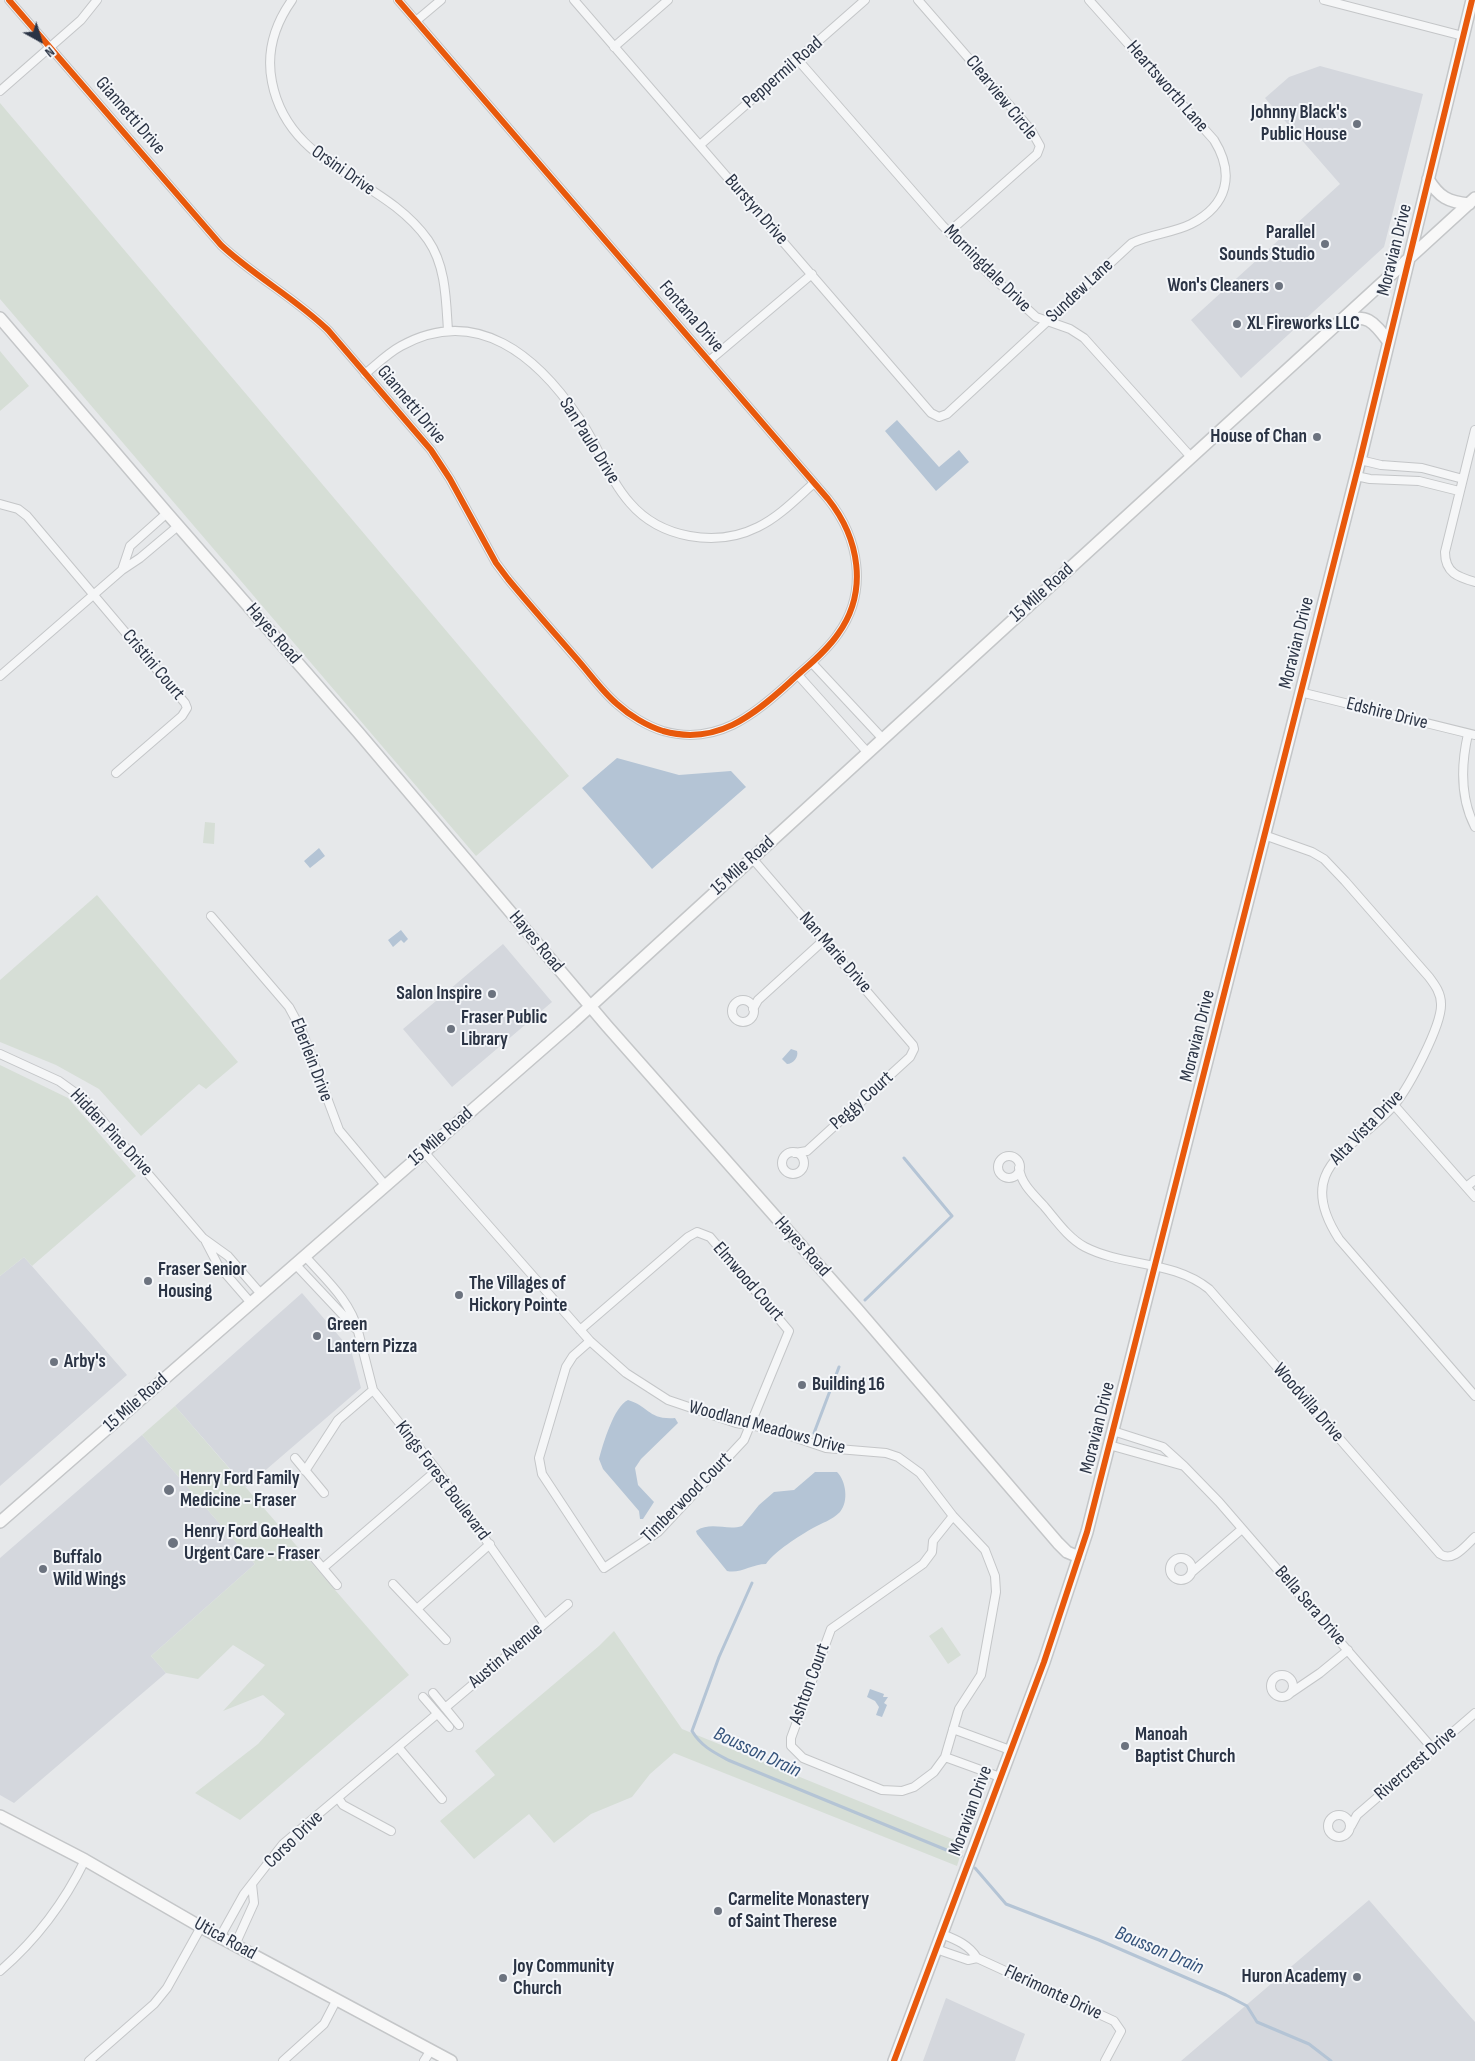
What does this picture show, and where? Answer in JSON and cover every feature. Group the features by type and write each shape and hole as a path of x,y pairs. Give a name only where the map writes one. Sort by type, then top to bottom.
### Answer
{"street":[{"name":"Giannetti Drive","path":"9,0 221,245 236,259 310,313 328,330 442,465 496,563 508,579 617,704 644,723 663,731 683,734 714,732 733,726 752,715 798,675"},
{"path":"0,91 81,20 97,0"},
{"name":"Orsini Drive","path":"292,0 275,32 269,66 283,115 303,143 391,205 420,230 437,255 445,290 448,331"},
{"name":"Fontana Drive","path":"398,0 814,483 846,524 854,547 858,570 855,596 844,624 830,644 798,675"},
{"path":"416,21 441,0"},
{"name":"Burstyn Drive","path":"574,0 931,413 939,417"},
{"path":"614,47 668,0"},
{"name":"Peppermil Road","path":"700,145 865,0"},
{"name":"Clearview Circle","path":"918,0 1031,130 1040,146 1036,154 949,232"},
{"name":"Heartsworth Lane","path":"1089,0 1214,140 1225,164 1226,182"},
{"path":"1324,0 1463,36"},
{"name":"Moravian Drive","path":"894,2061 1044,1662 1079,1557 1356,476 1407,260 1472,0"},
{"name":"Morningdale Drive","path":"798,60 949,232 1036,317 1070,329 1096,349 1191,458"},
{"path":"1428,179 1444,199 1453,203 1472,201"},
{"name":"Sundew Lane","path":"939,417 947,414 1132,242 1191,224 1209,212 1222,198 1226,182"},
{"name":"15 Mile Road","path":"0,1522 590,1006 1472,201"},
{"path":"709,361 812,274"},
{"name":"Hayes Road","path":"0,318 178,526 370,745 590,1006 857,1309 1058,1544 1067,1552 1079,1557"},
{"path":"1338,323 1352,318 1366,319 1377,326 1388,341"},
{"name":"San Paulo Drive","path":"365,374 402,346 421,337 448,331 488,336 503,342 528,358 580,419 629,502 644,516 664,528 686,536 712,538 748,532 772,518 814,483"},
{"path":"1475,430 1459,491 1445,558 1449,569 1454,575 1475,582"},
{"path":"1360,460 1381,465 1422,468 1462,479"},
{"path":"1356,476 1370,479 1419,481 1459,491"},
{"path":"3,504 18,509 27,516 93,595"},
{"path":"122,570 130,546 167,513"},
{"path":"0,676 122,570 140,558 178,526"},
{"name":"Cristini Court","path":"93,595 187,708 182,716 116,773"},
{"path":"812,662 883,739"},
{"path":"798,675 868,752"},
{"name":"Edshire Drive","path":"1300,692 1472,735"},
{"path":"1472,735 1462,774 1467,808 1475,827"},
{"name":"Alta Vista Drive","path":"1264,835 1312,852 1329,864 1429,977 1440,994 1442,1005 1436,1028 1409,1082 1394,1105 1331,1163 1324,1182 1322,1199 1329,1225 1339,1239 1475,1396"},
{"name":"Nan Marie Drive","path":"752,858 911,1040 914,1050"},
{"name":"Eberlein Drive","path":"211,916 289,1007 302,1031 339,1130 385,1185"},
{"path":"758,1000 741,1000 735,1004 732,1010 734,1017 740,1021 747,1020 752,1016 758,1000 824,940"},
{"path":"748,1001 754,1009"},
{"name":"Peggy Court","path":"807,1151 910,1057 914,1050"},
{"name":"Hidden Pine Drive","path":"0,1054 59,1081 84,1099 203,1238 218,1265 251,1303"},
{"path":"1394,1105 1475,1198"},
{"path":"807,1151 803,1168 798,1173 787,1172 783,1167 784,1160 788,1154 807,1151"},
{"name":"Woodland Meadows Drive","path":"424,1152 590,1341 626,1373 668,1400 736,1423 752,1425 826,1448 886,1452 920,1473 953,1516 985,1550 995,1576 996,1592 981,1674 959,1709 949,1743"},
{"path":"795,1153 801,1156 804,1162"},
{"path":"1010,1156 1016,1159 1022,1182 1003,1175 998,1170 999,1163 1003,1158 1010,1156"},
{"path":"1010,1177 1016,1174 1019,1168"},
{"path":"1466,1187 1475,1180"},
{"name":"Woodvilla Drive","path":"1022,1182 1071,1236 1084,1246 1194,1279 1208,1289 1440,1554 1448,1558 1455,1555 1475,1537"},
{"name":"Elmwood Court","path":"580,1330 688,1236 697,1232 706,1234 789,1332 752,1425"},
{"name":"Hidden Pine Drive","path":"203,1238 228,1256 261,1294"},
{"name":"Kings Forest Boulevard","path":"305,1256 347,1304 354,1316 373,1390 437,1470 544,1623"},
{"name":"Kings Forest Boulevard","path":"294,1264 358,1332"},
{"name":"Timberwood Court","path":"590,1341 568,1362 539,1458 539,1465 542,1474 604,1568 658,1532 744,1440 752,1425"},
{"path":"305,1471 338,1420 373,1390"},
{"name":"Bella Sera Drive","path":"1112,1431 1163,1447 1184,1466 1242,1529 1433,1749"},
{"path":"1109,1445 1184,1466"},
{"path":"295,1458 324,1492"},
{"path":"323,1568 437,1470"},
{"name":"Ashton Court","path":"949,1743 945,1757 940,1765 925,1780 914,1787 892,1792 882,1790 803,1758 791,1746 791,1738 831,1629 923,1564 932,1552 933,1540 953,1516"},
{"path":"1200,1564 1189,1562 1183,1558 1175,1559 1170,1565 1170,1572 1173,1578 1180,1581 1188,1579 1200,1564 1242,1529"},
{"path":"417,1609 490,1544"},
{"path":"310,1553 337,1584"},
{"path":"1189,1562 1192,1572"},
{"path":"393,1584 446,1640"},
{"name":"Austin Avenue","path":"445,1708 568,1604"},
{"path":"1304,1684 1281,1675 1274,1678 1271,1685 1273,1692 1279,1697 1286,1697 1320,1673 1348,1650"},
{"path":"1291,1678 1294,1685 1292,1692"},
{"path":"432,1693 459,1725"},
{"path":"422,1696 449,1727"},
{"name":"Rivercrest Drive","path":"1351,1826 1358,1815 1475,1713"},
{"name":"Corso Drive","path":"220,1937 252,1884 283,1844 437,1714"},
{"path":"953,1729 1010,1750"},
{"path":"398,1747 442,1799"},
{"path":"945,1757 1000,1777"},
{"name":"Corso Drive","path":"338,1798 344,1805 391,1832"},
{"path":"1337,1815 1345,1816 1351,1826 1349,1833 1343,1837 1335,1837 1330,1832 1328,1825 1331,1818 1337,1815"},
{"name":"Rivercrest Drive","path":"1345,1816 1358,1815"},
{"name":"Utica Road","path":"0,1816 85,1860 201,1927 451,2061"},
{"path":"0,1971 45,1925 64,1900 85,1860"},
{"name":"Corso Drive","path":"235,1944 254,1902 252,1884"},
{"path":"89,2061 154,2004 167,1988 201,1927"},
{"name":"Flerimonte Drive","path":"942,1934 957,1940 971,1949 978,1958 1114,2022 1121,2031 1105,2061"},
{"name":"Flerimonte Drive","path":"936,1949 968,1960 978,1958"},
{"path":"283,2061 324,2024 337,1999"},
{"path":"424,2061 431,2050"}],"shaded area":[{"path":"1320,66 1423,94 1384,247 1241,378 1191,320 1340,184 1265,98 1289,77"},
{"path":"0,103 569,776 476,856 0,299"},
{"path":"0,351 29,386 0,411"},
{"path":"205,822 215,823 214,844 203,843"},
{"path":"97,895 238,1062 206,1089 199,1084 141,1136 99,1089 56,1065 0,1042 0,980"},
{"path":"503,944 552,1002 452,1087 403,1029"},
{"path":"0,1065 68,1098 136,1176 32,1266 24,1257 0,1276"},
{"path":"24,1257 127,1375 0,1486 0,1276"},
{"path":"302,1293 351,1350 361,1388 246,1487 175,1406"},
{"path":"175,1406 409,1675 240,1820 195,1793 258,1744 285,1714 263,1695 223,1711 265,1665 233,1645 198,1679 166,1673 151,1656 255,1564 142,1435"},
{"path":"142,1435 255,1564 151,1656 166,1673 14,1803 0,1795 0,1558"},
{"path":"942,1627 961,1655 948,1664 929,1636"},
{"path":"614,1631 682,1729 952,1839 967,1834 957,1866 674,1753 650,1774 632,1797 591,1814 554,1843 529,1814 474,1859 440,1821 495,1775 475,1751 599,1646"},
{"name":"Huron Academy","path":"1369,1900 1475,2022 1475,2061 1181,2061"},
{"path":"946,1998 1025,2034 1015,2061 923,2061"}],"water":[{"path":"897,420 939,467 959,450 969,462 936,491 885,431"},
{"path":"617,758 679,775 731,771 746,787 652,869 582,788"},
{"path":"319,848 325,856 310,868 304,861"},
{"path":"401,930 408,939 404,943 401,940 393,947 388,940"},
{"path":"791,1049 797,1051 797,1056 787,1064 782,1059"},
{"path":"628,1400 659,1417 675,1418 678,1423 641,1459 635,1468 638,1485 654,1502 643,1519 640,1519 639,1511 603,1469 599,1459 614,1417"},
{"path":"815,1472 837,1472 843,1480 845,1491 843,1507 834,1517 807,1531 788,1544 766,1564 732,1572 727,1571 697,1534 696,1531 707,1527 742,1526 759,1505 774,1492 794,1490"},
{"path":"870,1689 884,1694 883,1697 888,1697 884,1703 887,1705 882,1717 876,1715 879,1707 875,1701 867,1697"}],"waterway":[{"path":"865,1300 952,1216 904,1158"},
{"path":"814,1433 839,1367"},
{"name":"Bousson Drain","path":"752,1583 719,1657 692,1731 699,1741 728,1760 961,1856"},
{"name":"Bousson Drain","path":"975,1868 1006,1904 1099,1940 1226,1995 1247,2006 1257,2022 1309,2044 1331,2061"}],"cycle path":[{"path":"9,0 221,245 328,330 431,450 450,479 496,563 508,579 608,695 633,716 663,731 682,735 700,734 717,731 732,725 748,716 776,694 821,654 838,634 848,617 857,583 853,548 847,530 839,514 828,499 398,0"},
{"path":"894,2061 1044,1662 1087,1532 1360,460 1472,0"}],"place":[{"name":"Johnny Black's Public House","path":"1357,124"},
{"name":"Parallel Sounds Studio","path":"1325,244"},
{"name":"Won's Cleaners","path":"1279,286"},
{"name":"XL Fireworks LLC","path":"1237,324"},
{"name":"House of Chan","path":"1317,437"},
{"name":"Salon Inspire","path":"492,994"},
{"name":"Fraser Public Library","path":"451,1029"},
{"name":"Fraser Senior Housing","path":"148,1281"},
{"name":"The Villages of Hickory Pointe","path":"459,1295"},
{"name":"Green Lantern Pizza","path":"317,1336"},
{"name":"Arby's","path":"54,1362"},
{"name":"Building 16","path":"802,1385"},
{"name":"Henry Ford Family Medicine - Fraser","path":"169,1490"},
{"name":"Henry Ford GoHealth Urgent Care - Fraser","path":"173,1543"},
{"name":"Buffalo Wild Wings","path":"43,1569"},
{"name":"Manoah Baptist Church","path":"1125,1746"},
{"name":"Carmelite Monastery of Saint Therese","path":"718,1911"},
{"name":"Huron Academy","path":"1357,1977"},
{"name":"Joy Community Church","path":"503,1978"}]}
